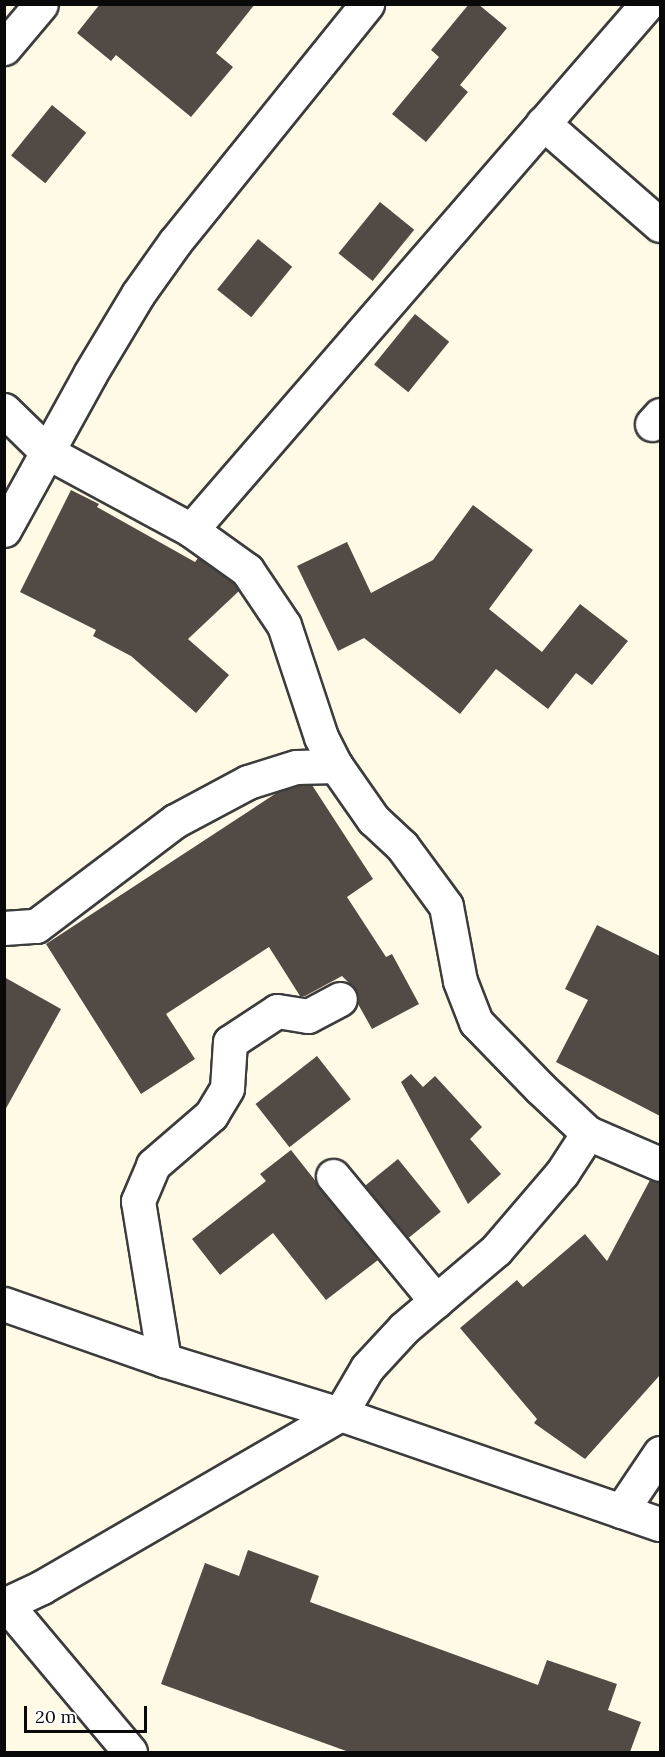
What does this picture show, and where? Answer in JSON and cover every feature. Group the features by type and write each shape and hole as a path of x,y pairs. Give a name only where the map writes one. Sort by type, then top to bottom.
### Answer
{"street":[{"path":"4,48 41,4"},
{"path":"4,530 90,374 144,285 368,4"},
{"path":"191,530 646,4"},
{"path":"543,123 660,225"},
{"path":"4,410 47,452 191,530 247,570 284,625 321,737 336,766 373,819 402,846 446,906 460,981 476,1022 540,1088 588,1133 660,1164"},
{"path":"4,927 36,926 175,821 248,782 296,767 336,766"},
{"path":"164,1360 138,1201 153,1165 211,1115 227,1088 230,1042 277,1011 308,1016 340,999"},
{"path":"130,1752 5,1604 52,1581 340,1414 368,1368 404,1328 496,1250 562,1173 588,1133"},
{"path":"333,1176 436,1301"},
{"path":"4,1304 164,1360 340,1414 660,1524"},
{"path":"621,1511 660,1453"}],"building":[{"path":"100,4 255,4 216,53 233,67 191,117 116,55 111,61 77,33"},
{"path":"469,4 478,4 507,28 460,85 468,92 426,142 392,114 439,57 431,50"},
{"path":"52,105 86,133 45,183 11,156"},
{"path":"380,202 414,230 373,281 338,253"},
{"path":"258,239 292,267 251,317 217,290"},
{"path":"415,314 449,342 408,392 374,365"},
{"path":"71,490 99,504 97,507 195,562 198,558 233,583 239,591 188,639 229,675 196,713 131,656 93,636 96,630 20,592"},
{"path":"473,505 533,550 489,609 542,652 580,604 628,641 592,685 576,673 548,709 496,669 460,714 364,638 338,651 297,566 347,542 371,593 433,560"},
{"path":"312,785 373,879 347,897 386,957 392,954 419,1004 372,1029 358,1004 356,990 342,976 305,996 300,996 269,947 166,1014 195,1059 141,1094 46,944 278,792"},
{"path":"597,925 660,956 660,1116 556,1062 588,1000 565,989"},
{"path":"4,977 61,1009 4,1112"},
{"path":"317,1056 351,1099 289,1147 256,1104"},
{"path":"411,1074 423,1087 435,1076 482,1127 470,1139 501,1174 468,1204 401,1082"},
{"path":"291,1150 378,1260 326,1300 273,1233 220,1275 192,1239 266,1181 260,1174"},
{"path":"398,1159 441,1212 408,1238 365,1185"},
{"path":"650,1180 660,1182 660,1375 585,1459 534,1423 537,1419 460,1328 517,1280 523,1287 585,1234 607,1261"},
{"path":"248,1550 319,1576 310,1602 538,1685 547,1660 617,1684 608,1710 641,1722 630,1752 349,1752 161,1684 205,1563 239,1576"}]}
